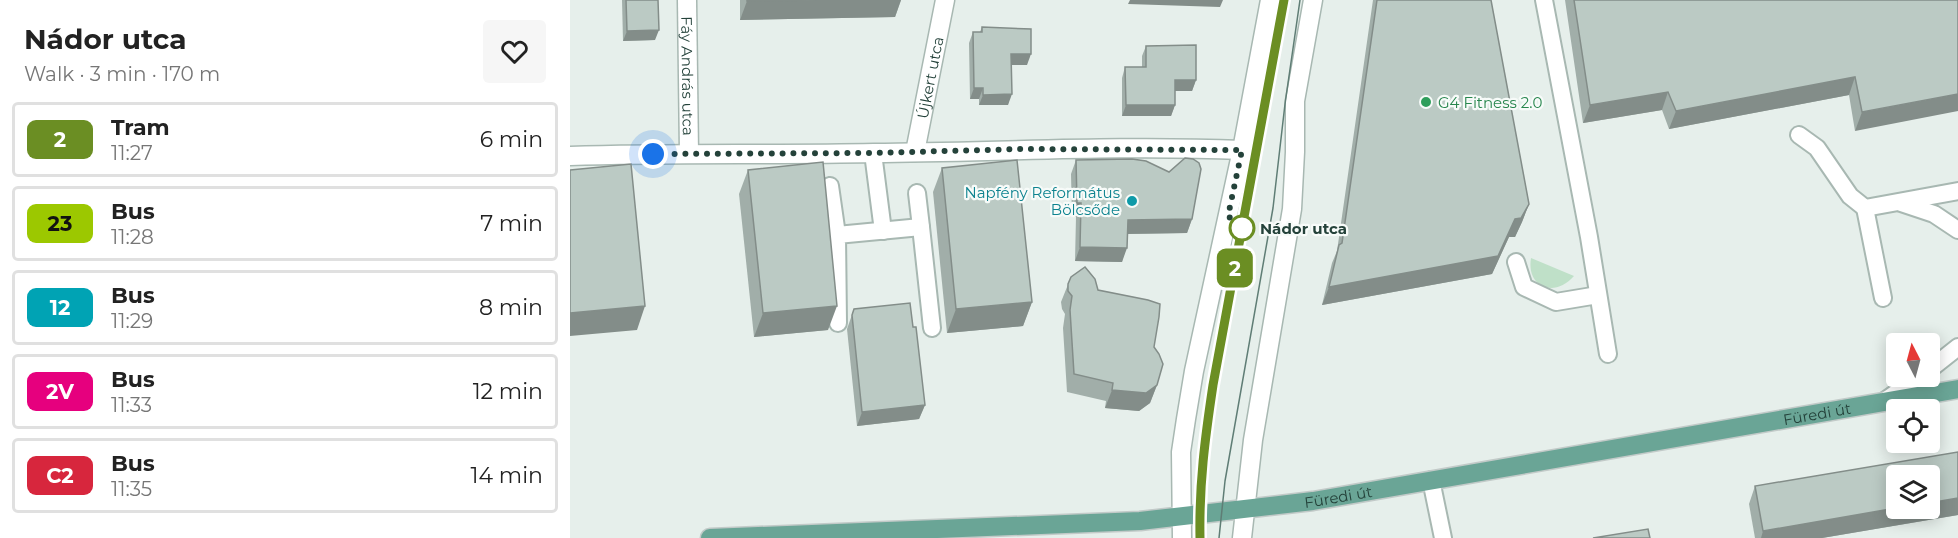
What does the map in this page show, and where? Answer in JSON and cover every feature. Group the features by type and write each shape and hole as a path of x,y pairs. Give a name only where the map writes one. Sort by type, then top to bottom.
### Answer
{"main road":[{"name":"Füredi út","path":"1893,399 1958,389"},
{"name":"Füredi út","path":"710,538 833,535 1140,521 1245,509 1313,501 1886,400"}],"street":[{"name":"Fáy András utca","path":"687,0 689,153"},
{"name":"Újkert utca","path":"915,152 945,0"},
{"path":"1182,538 1180,452 1194,371 1242,150 1270,0"},
{"path":"1242,538 1253,440 1292,209 1295,101 1313,0"},
{"path":"570,156 1022,149 1242,150"}],"lane":[{"path":"1544,0 1608,354"},
{"path":"1798,135 1817,148 1850,196 1865,208 1883,298"},
{"path":"873,153 883,231"},
{"path":"830,186 837,235 838,323"},
{"path":"1865,208 1958,191"},
{"path":"917,193 932,328"},
{"path":"1897,202 1934,214 1958,230"},
{"path":"837,235 921,227"},
{"path":"1516,262 1524,287 1556,302 1598,295"},
{"path":"1940,361 1958,347"},
{"path":"1887,399 1904,387"},
{"path":"1431,480 1443,538"}],"green space":[{"path":"1531,258 1574,276 1559,287 1544,286 1537,283 1533,277"}],"building":[{"path":"626,0 658,0 659,30 627,31"},
{"path":"747,0 817,0 747,1"},
{"path":"1377,0 1491,0 1529,204 1521,218 1515,219 1498,256 1329,287 1339,245 1342,243"},
{"path":"1574,0 1958,0 1958,94 1862,112 1855,77 1676,111 1668,92 1590,105"},
{"path":"982,27 1031,29 1031,54 1011,54 1012,94 983,95 983,88 974,88 973,32 982,32"},
{"path":"1196,45 1196,80 1175,80 1175,105 1126,105 1125,67 1146,67 1146,46"},
{"path":"1185,158 1199,163 1201,169 1192,219 1128,220 1127,248 1080,247 1081,203 1077,203 1076,160 1132,159 1146,161 1169,172"},
{"path":"1017,160 1032,302 956,309 942,168"},
{"path":"823,162 837,306 763,313 748,170"},
{"path":"631,164 645,306 570,313 570,170"},
{"path":"1085,267 1095,279 1098,290 1160,304 1154,347 1163,364 1157,385 1146,393 1112,390 1113,383 1074,374 1070,310 1072,296 1068,291 1068,284 1071,277"},
{"path":"910,303 913,327 916,327 925,405 862,412 852,315 854,309"},
{"path":"1958,452 1958,498 1940,501 1940,465 1886,465 1886,510 1763,531 1755,486"},
{"path":"1648,529 1650,538 1593,538"}],"tram line":[{"path":"1200,538 1200,499 1207,423 1284,0"},
{"name":"2","path":"1200,538 1200,483 1203,448 1284,0"},
{"path":"1219,538 1225,481 1273,208 1300,0"}],"place":[{"name":"G4 Fitness 2.0","path":"1426,102"},
{"name":"Napfény Református Bölcsőde","path":"1132,201"},
{"name":"Nádor utca","path":"1242,228"}],"route":[{"path":"653,154 873,153 1022,149 1242,150 1228,216 1242,228"}]}
